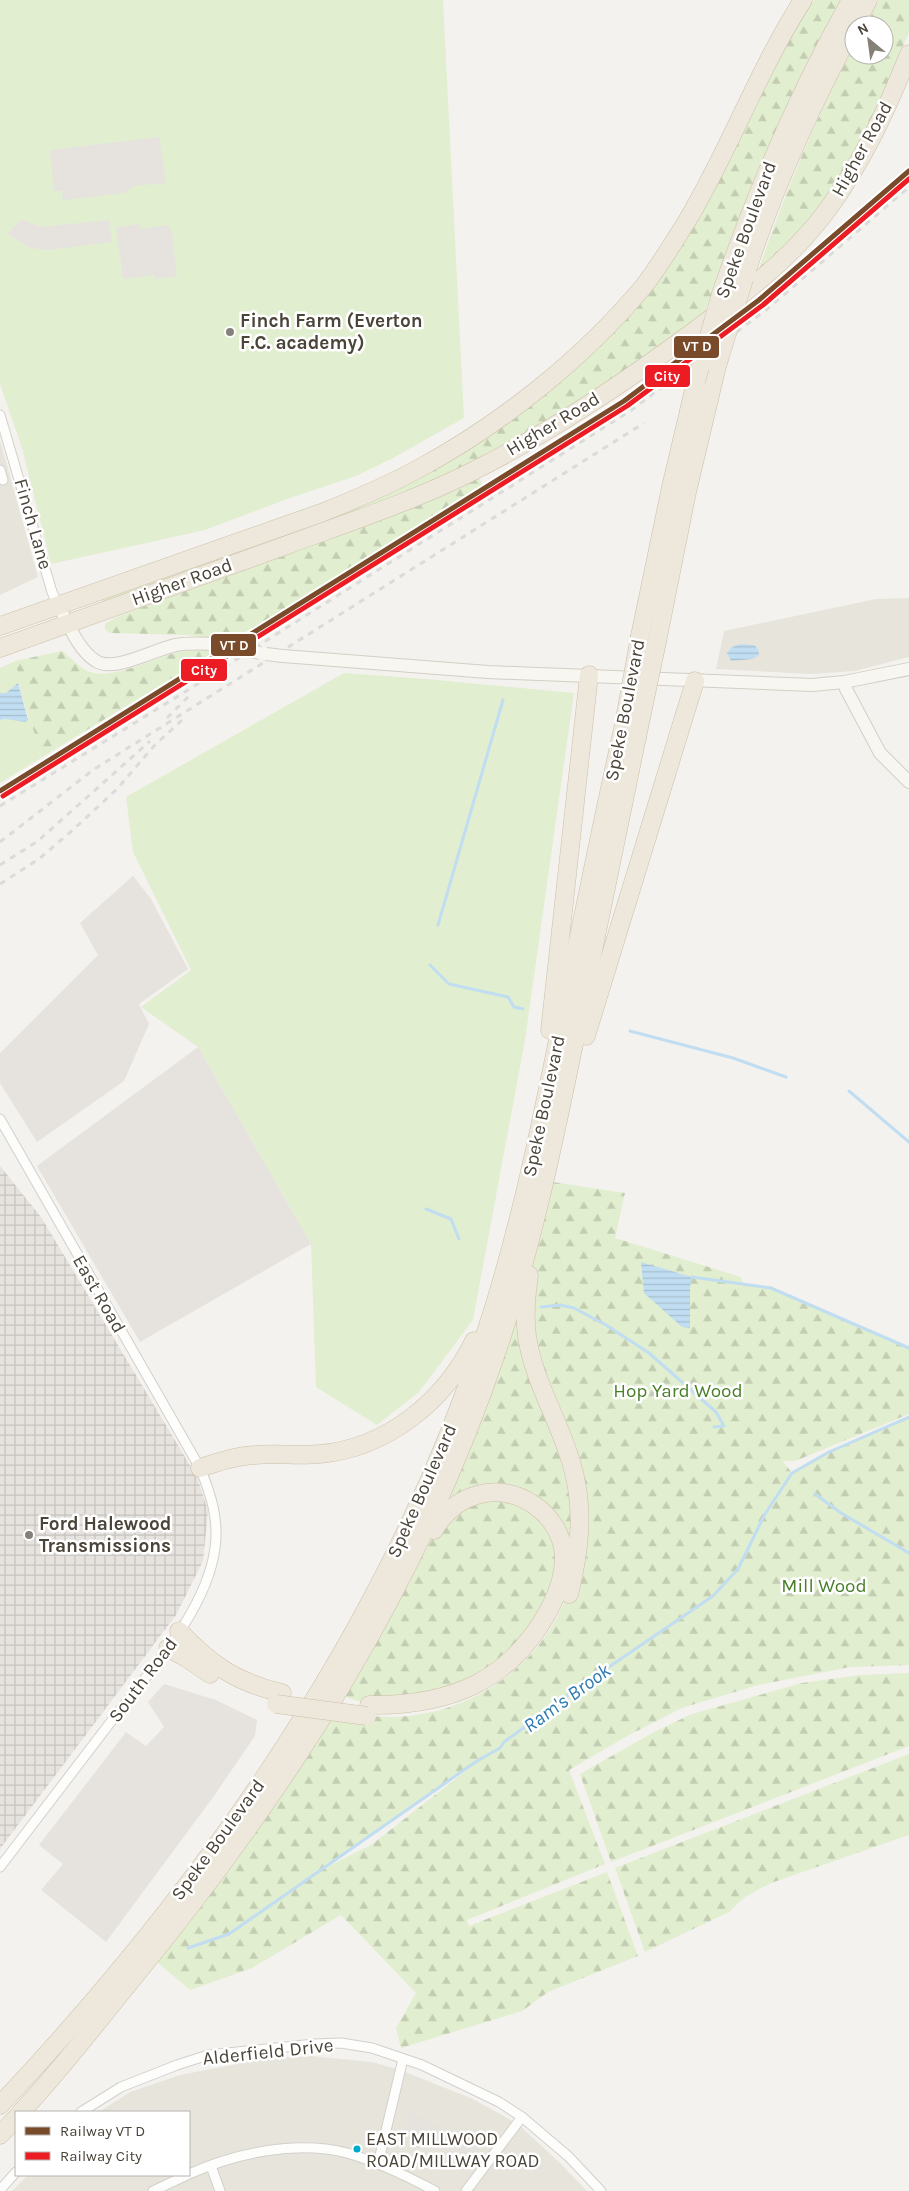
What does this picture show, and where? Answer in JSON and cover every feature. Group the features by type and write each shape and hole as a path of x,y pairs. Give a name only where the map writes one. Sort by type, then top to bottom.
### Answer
{"highway":[{"name":"Higher Road","path":"0,626 321,513 373,492 419,469 514,408 556,375 592,341 644,286 686,221 712,176 745,105 786,27 803,0"},
{"name":"Speke Boulevard","path":"0,2105 94,2002 186,1886 258,1788 347,1646 406,1531 456,1415 486,1333 528,1183 624,724 670,487 696,381 721,294 742,234 779,142 831,36 852,0"},
{"name":"Speke Boulevard","path":"860,15 868,0"},
{"name":"Speke Boulevard","path":"22,2111 44,2087 178,1923 256,1819 338,1694 391,1600 441,1497 471,1422 500,1344 534,1228 555,1136 687,492 717,366 759,233 795,146 844,46"},
{"name":"Higher Road","path":"0,648 400,504 480,468 568,419 672,348 744,295 787,255 827,211 862,158 892,98 909,54"},
{"path":"542,1117 589,675"},
{"path":"555,1136 695,680"},
{"path":"200,1468 227,1459 253,1455 295,1456 347,1450 372,1442 393,1431 415,1414 447,1382 462,1362 473,1342 528,1183"},
{"path":"168,1648 238,1691 368,1710 392,1717 433,1712 469,1700 489,1690 521,1666 535,1651 548,1634 568,1597 578,1556 580,1531 579,1508 572,1463 541,1382 527,1336 526,1304 534,1228"},
{"path":"338,1694 445,1514 468,1497 495,1491 513,1494 542,1510 553,1524 561,1540 564,1556 562,1578 542,1623 528,1642 495,1674 474,1686 455,1694 415,1703 368,1710"},
{"path":"179,1631 199,1653 228,1673 279,1698"},
{"path":"0,2135 15,2119"}],"street":[{"name":"Finch Lane","path":"0,415 52,592 58,605"},
{"path":"0,470 3,480"},
{"path":"58,605 80,644 94,660 105,665 120,663 176,645 204,643 230,645 263,654 488,672 812,685 844,682 909,669"},
{"path":"844,682 880,753 909,782"},
{"name":"East Road","path":"0,1119 200,1468"},
{"name":"South Road","path":"0,1867 168,1648 207,1582 216,1548 215,1512 200,1468"},
{"name":"Alderfield Drive","path":"83,2111 121,2087 208,2055 314,2044 341,2044 372,2048 422,2065 499,2102 522,2117 569,2157 601,2191"},
{"path":"378,2164 403,2059"},
{"path":"466,2191 522,2117"},
{"path":"190,2173 237,2157 278,2150 318,2149 346,2153 378,2164 402,2173 435,2191"},
{"path":"211,2166 220,2191"},
{"path":"0,2190 15,2173"},
{"path":"153,2191 184,2176"}],"shaded area":[{"path":"159,137 166,183 133,186 125,193 63,200 62,191 54,191 50,150"},
{"path":"22,219 40,227 109,220 112,242 48,250 31,248 7,234"},
{"path":"139,224 140,229 169,225 172,233 177,276 155,279 154,275 123,279 116,227"},
{"path":"0,440 38,577 0,595"},
{"path":"909,598 909,657 855,671 811,674 716,669 724,631 876,599"},
{"path":"133,876 151,899 188,969 139,1004 149,1024 124,1081 37,1142 0,1083 0,1053 98,955 80,923"},
{"path":"198,1047 311,1244 140,1342 37,1166"},
{"path":"0,1166 41,1217 197,1477 208,1511 203,1561 176,1615 0,1849"},
{"path":"164,1684 216,1700 257,1720 255,1736 214,1796 106,1942 41,1890 63,1864 39,1845 126,1732 146,1746 164,1727 148,1702"},
{"path":"311,2056 372,2062 400,2070 473,2099 518,2124 587,2191 12,2191 27,2176 190,2176 190,2111 101,2111 130,2092 180,2075 268,2058"},
{"path":"411,2113 479,2147 469,2165 402,2131"}],"green space":[{"name":"Finch Farm (Everton F.C. academy)","path":"0,0 443,0 464,418 393,458 356,476 290,498 205,530 51,564 22,448 0,384"},
{"path":"814,0 843,0 735,231 704,314 653,353 573,406 498,452 432,484 428,478 428,470 633,309 782,50"},
{"path":"879,0 909,0 909,32 863,140 822,205 793,239 757,274 801,158 844,65 894,65 894,15 871,15"},
{"path":"428,470 432,484 104,605 100,595"},
{"path":"478,475 482,483 479,488 237,641 186,635 110,633 105,629 105,624 115,618"},
{"path":"218,650 41,758 15,661 62,651 84,669 93,673 103,674 124,670 179,652"},
{"path":"15,661 41,758 0,783 0,720 25,722 28,717 18,683 6,693 0,693 0,668"},
{"path":"344,673 574,693 525,1040 473,1320 419,1392 377,1425 316,1387 311,1244 198,1047 141,1007 191,970 133,852 126,797"},
{"path":"546,1181 625,1193 615,1238 741,1277 743,1283 771,1288 909,1348 909,1414 795,1461 783,1461 792,1473 829,1452 909,1417 909,1665 850,1667 758,1685 682,1708 629,1735 569,1770 605,1864 467,1920 469,1926 607,1872 638,1956 548,1992 522,2011 401,2048 396,2028 416,1993 341,1915 252,1968 190,1990 156,1961 331,1711 384,1717 423,1714 453,1706 481,1693 506,1677 528,1657 547,1633 562,1606 573,1577 542,1623 474,1686 369,1705 338,1694","holes":["480,1760 371,1845 323,1869"]},
{"path":"909,1673 909,1746 611,1862 580,1774 654,1732 692,1714 802,1683 860,1675"},
{"path":"909,1754 909,1835 771,1883 745,1897 729,1912 645,1952 615,1868"}],"water":[{"path":"741,644 754,645 758,649 759,655 752,659 731,661 727,653 732,647"},
{"path":"18,683 28,720 25,722 0,720 0,693 6,693"},
{"path":"641,1262 692,1277 690,1287 690,1328 682,1327 644,1293"}],"waterway":[{"path":"438,925 503,700"},
{"path":"430,965 449,984 508,997 514,1007 523,1009"},
{"path":"630,1031 733,1058 786,1077"},
{"path":"849,1091 909,1142"},
{"path":"426,1209 451,1219 459,1239"},
{"path":"692,1277 771,1288 909,1348"},
{"path":"541,1307 560,1305 574,1308 606,1325 649,1353 716,1412 724,1426 714,1427"},
{"name":"Ram's Brook","path":"188,1948 229,1934 477,1761 500,1748 504,1742 584,1684 713,1596 738,1569 765,1514 792,1473 829,1452 909,1417"},
{"path":"815,1494 841,1513 909,1553"}],"railway":[{"path":"0,806 188,690 630,411 766,310 909,187"},
{"path":"0,842 93,770 644,423"},
{"path":"167,718 191,694"},
{"path":"0,884 39,859 75,828 117,789 154,746 182,720"},
{"path":"0,865 38,841 150,741"}],"transit line":[{"path":"0,791 624,401 759,300 909,171"}],"rail line":[{"name":"City","path":"3,796 627,406 763,305 909,179"}],"place":[{"name":"Finch Farm (Everton F.C. academy)","path":"230,332"},
{"name":"Ford Halewood Transmissions","path":"29,1535"},
{"name":"EAST MILLWOOD ROAD/MILLWAY ROAD","path":"357,2149"}],"park label":[{"name":"Hop Yard Wood","path":"678,1391"},
{"name":"Mill Wood","path":"824,1586"}]}
